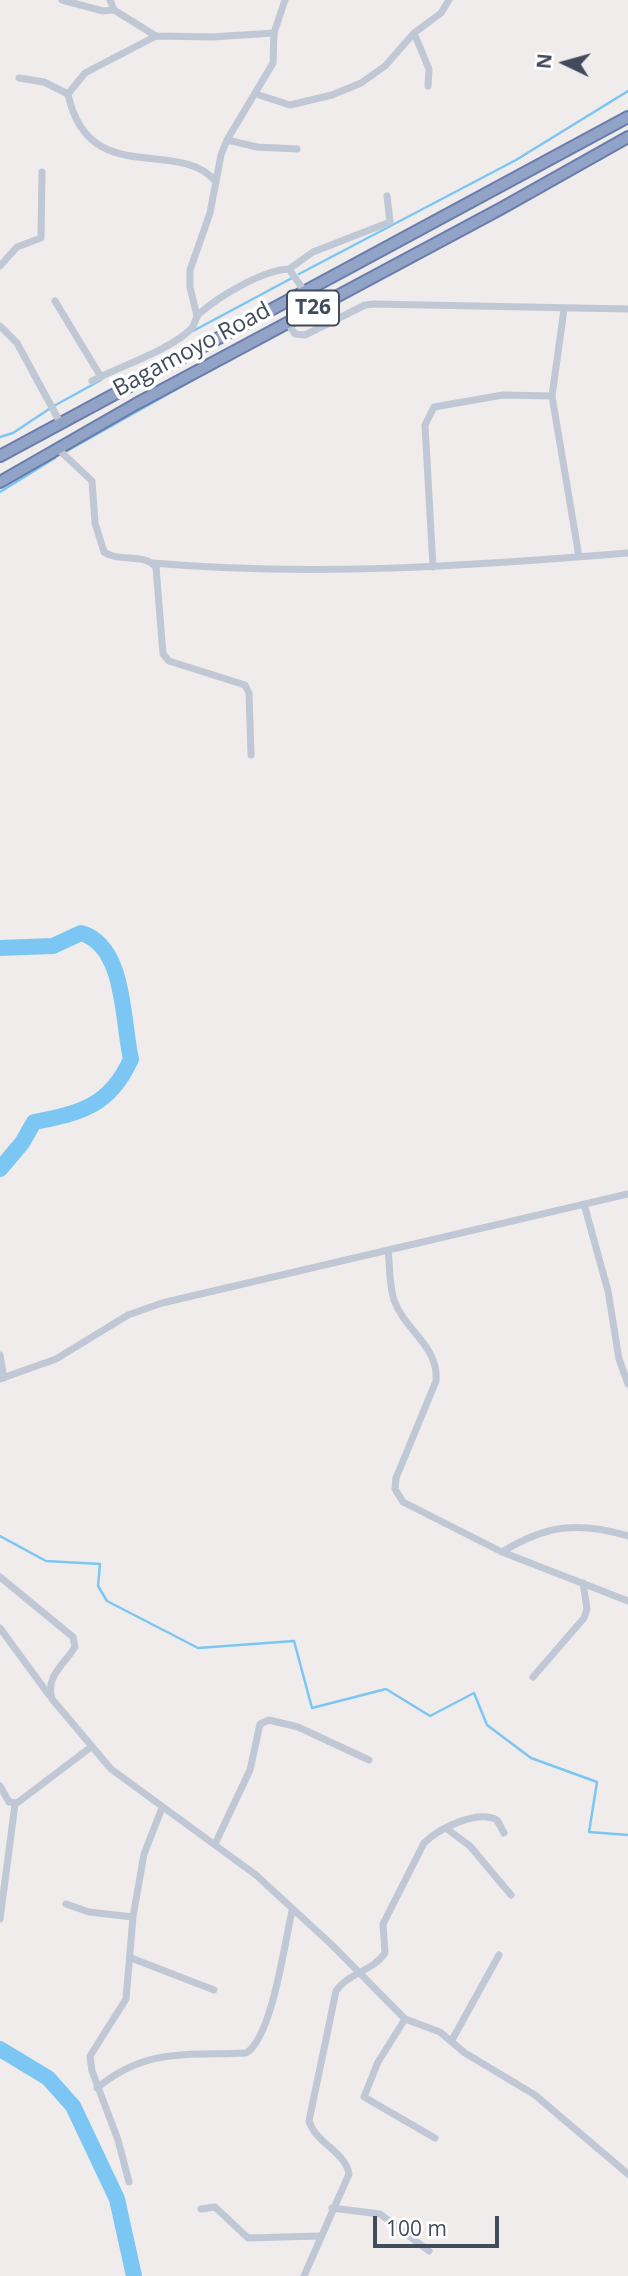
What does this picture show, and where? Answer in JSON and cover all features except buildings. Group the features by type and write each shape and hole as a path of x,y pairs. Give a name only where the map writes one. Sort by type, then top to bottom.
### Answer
{"highway":[{"name":"Bagamoyo Road","path":"0,456 628,117"},
{"name":"Bagamoyo Road","path":"0,482 57,448 628,137"}],"street":[{"path":"62,0 103,11 114,10"},
{"path":"110,0 114,10 156,36"},
{"path":"256,94 290,105 332,95 372,76 414,33 441,13 450,0"},
{"path":"197,316 190,287 190,270 204,234 227,140 273,63 274,33 281,3"},
{"path":"68,94 85,73 156,36 212,37 274,33"},
{"path":"414,33 429,69 428,86"},
{"path":"19,78 44,82 68,94 76,120 89,136 107,148 136,159 194,163 206,169 216,182"},
{"path":"227,140 257,147 297,149"},
{"path":"0,266 17,247 41,238 42,172"},
{"path":"92,381 173,340 192,328 197,316 257,277 277,269 289,269 313,252 390,222 387,196"},
{"path":"289,269 304,292"},
{"path":"55,301 101,377"},
{"path":"287,322 295,334 302,336 374,304 628,309"},
{"path":"564,309 552,396 579,557"},
{"path":"0,326 17,343 61,424"},
{"path":"433,567 425,425 429,412 434,407 503,395 552,396"},
{"path":"57,448 92,481 95,523 104,552 111,557 144,558 153,563 287,569 433,567 628,553"},
{"path":"153,563 158,571 163,654 169,661 245,685 249,693 251,755"},
{"path":"0,1355 2,1378 56,1359 128,1315 162,1303 628,1194"},
{"path":"584,1203 608,1291 619,1359 628,1384"},
{"path":"388,1250 395,1301 431,1352 437,1368 436,1381 396,1478 395,1489 403,1502 502,1552 628,1601"},
{"path":"502,1552 529,1535 564,1527 584,1527 628,1536"},
{"path":"0,1577 75,1640 73,1651 52,1677 52,1699"},
{"path":"533,1678 584,1618 587,1609 583,1583"},
{"path":"0,1628 91,1747 129,1786 256,1875 332,1945 405,2019 440,2032 465,2053 535,2095 628,2174"},
{"path":"215,1844 250,1770 260,1724 268,1720 298,1727 369,1760"},
{"path":"0,1919 15,1804 91,1747"},
{"path":"0,1786 8,1800 15,1804"},
{"path":"129,2182 118,2140 97,2088 90,2056 127,1999 134,1917 144,1854 162,1808"},
{"path":"304,2276 319,2236 349,2174 347,2163 311,2128 310,2116 324,2058 332,2000 341,1983 381,1959 385,1953 383,1924 424,1843 431,1836 469,1819 488,1816 497,1820 504,1833"},
{"path":"447,1829 471,1846 511,1895"},
{"path":"66,1904 89,1912 134,1917"},
{"path":"97,2088 125,2068 163,2055 246,2053 254,2048 268,2011 292,1911"},
{"path":"452,2040 499,1955"},
{"path":"131,1958 214,1990"},
{"path":"405,2019 378,2062 364,2097 435,2138"},
{"path":"201,2209 215,2207 248,2238 319,2236"},
{"path":"332,2208 380,2214 429,2251"}],"waterway":[{"path":"299,274 516,160 628,91"},
{"path":"599,160 608,154"},
{"path":"193,331 292,278"},
{"path":"67,451 223,363"},
{"path":"0,437 13,433 52,407 101,380"},
{"path":"0,492 55,458"},
{"path":"0,948 53,946 81,933 96,941 107,953 114,969 131,1059 114,1087 92,1105 80,1111 34,1122 22,1143 0,1169"},
{"path":"0,1536 46,1561 100,1564 98,1586 107,1601 198,1648 294,1641 312,1708 386,1689 430,1716 474,1693 487,1725 531,1758 597,1782 589,1832 628,1835"},
{"path":"0,2049 48,2078 73,2106 117,2199 134,2276"}]}
